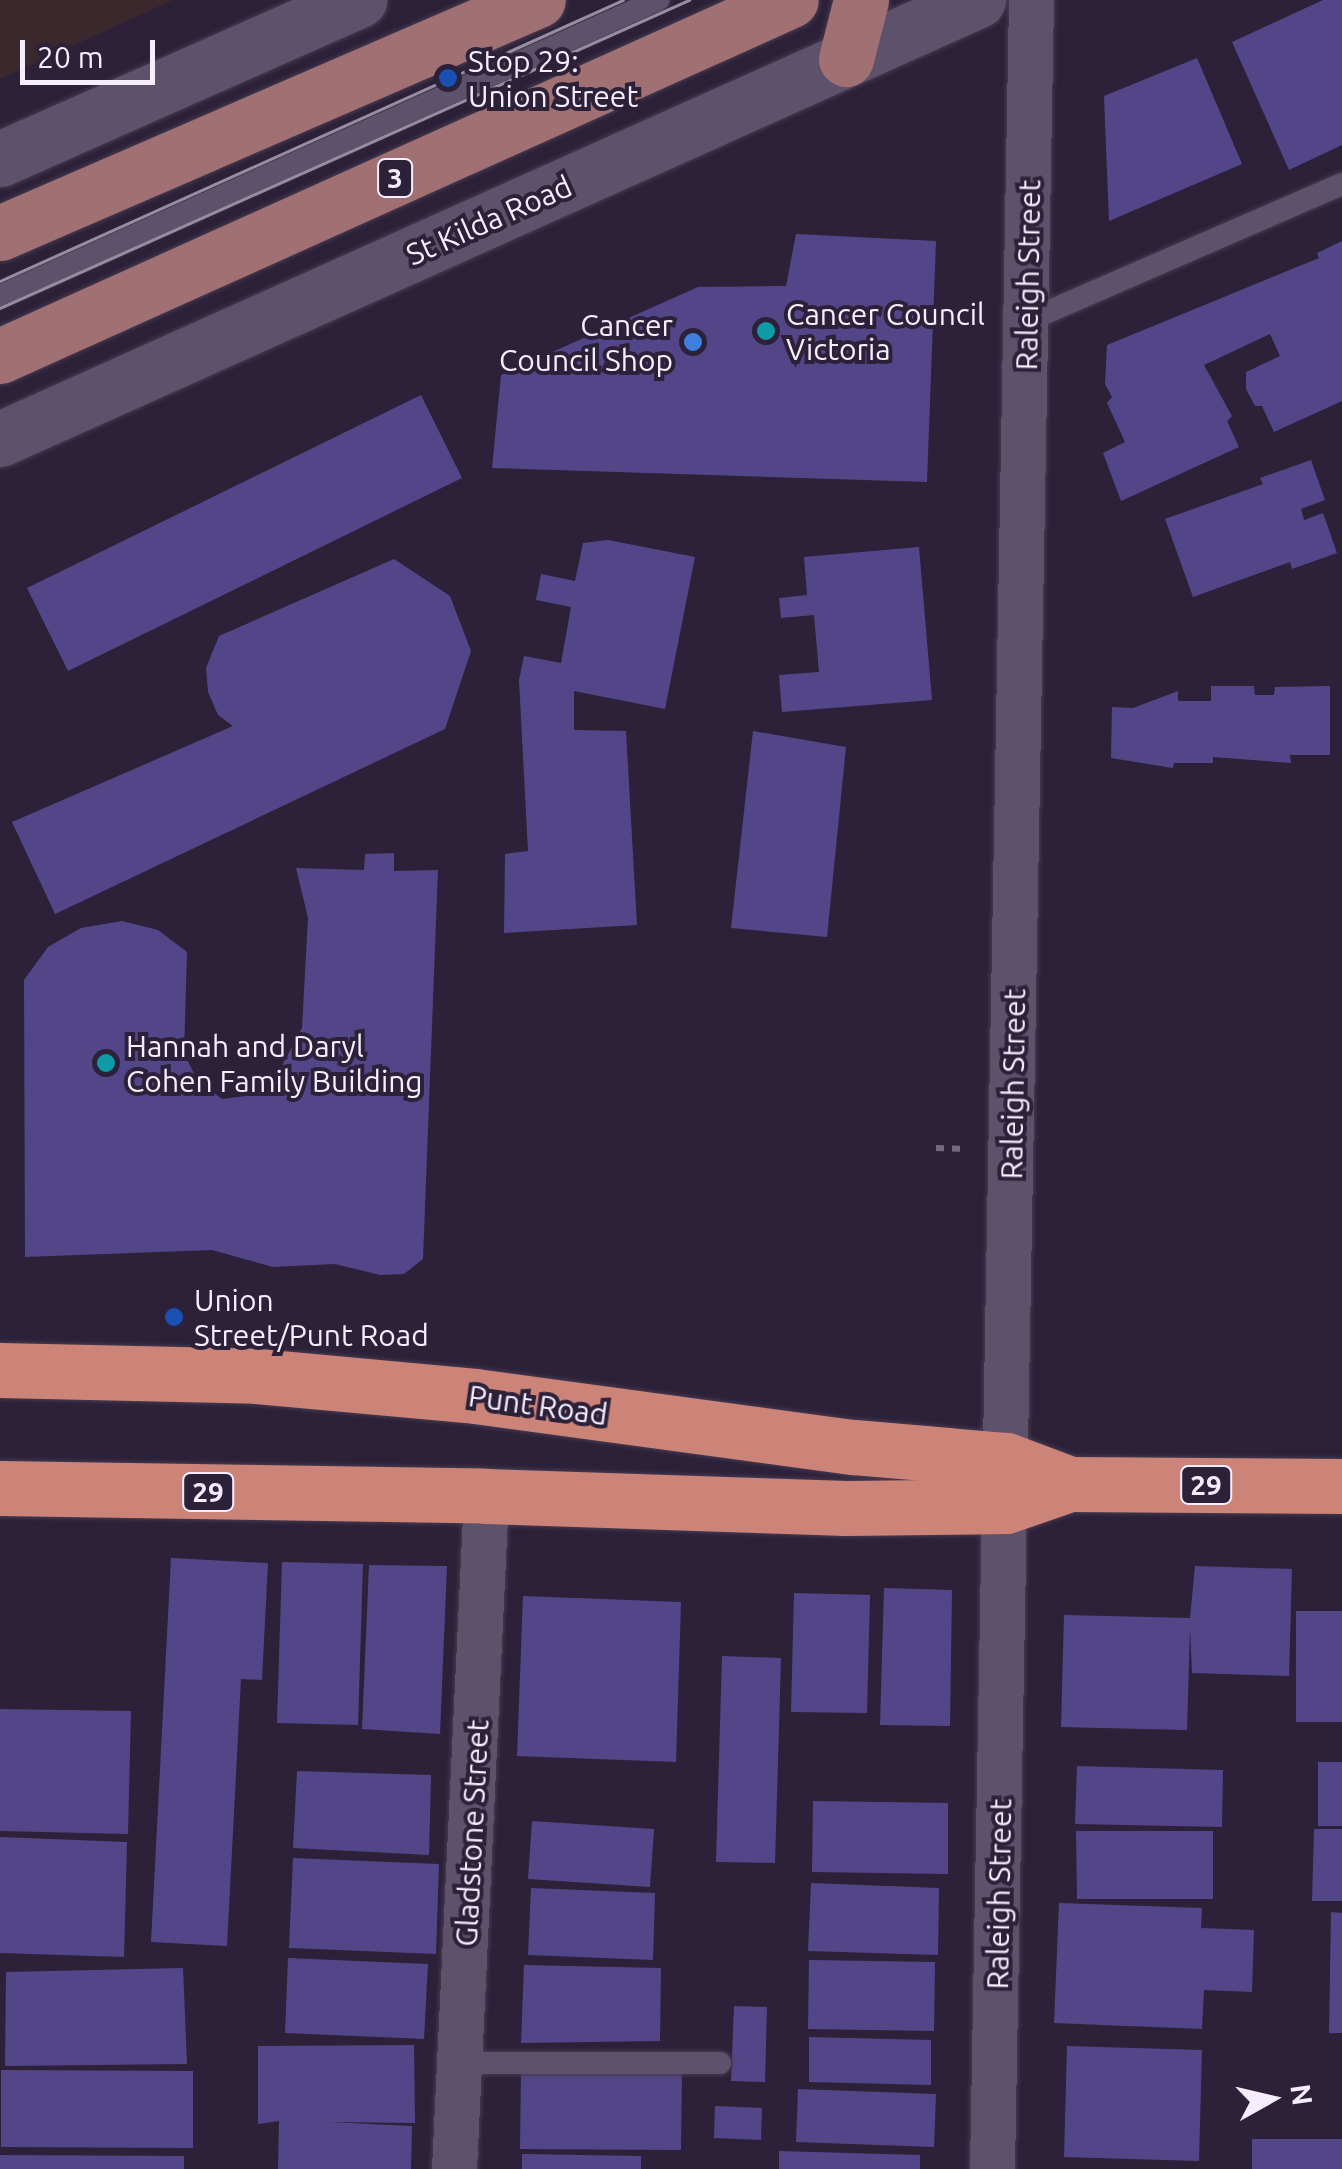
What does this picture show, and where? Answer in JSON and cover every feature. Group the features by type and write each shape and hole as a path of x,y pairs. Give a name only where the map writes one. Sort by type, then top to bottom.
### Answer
{"highway":[{"name":"Punt Road","path":"0,1370 257,1376 383,1386 854,1446 1006,1483"},
{"name":"Punt Road","path":"0,1488 486,1496 829,1508 1006,1483 1342,1486"}],"main road":[{"path":"0,159 359,0"},
{"path":"0,232 538,0"},
{"name":"3","path":"0,356 791,0"},
{"path":"846,59 860,0"},
{"name":"St Kilda Road","path":"0,439 978,0"}],"street":[{"name":"Raleigh Street","path":"992,2169 1031,0"},
{"name":"Gladstone Street","path":"454,2169 486,1496"}],"lane":[{"path":"0,296 658,0"},
{"path":"1027,321 1342,184"},
{"path":"459,2064 720,2062"}],"path":[{"path":"936,1148 968,1149"}],"shaded area":[{"path":"0,0 173,0 0,79"}],"building":[{"path":"1323,0 1342,0 1342,145 1289,170 1232,42"},
{"path":"1197,58 1242,164 1109,221 1104,96"},
{"name":"Cancer Council Victoria","path":"796,234 936,241 927,482 492,468 501,375 698,287 786,286"},
{"path":"1342,241 1342,401 1274,432 1262,406 1255,406 1246,389 1246,372 1280,356 1270,334 1204,365 1232,416 1227,421 1239,447 1121,501 1103,453 1125,442 1107,403 1112,397 1105,384 1107,345 1319,258 1317,253"},
{"path":"421,395 462,478 68,671 27,588"},
{"path":"1311,460 1325,500 1301,509 1304,520 1323,513 1337,553 1292,569 1290,562 1193,597 1165,519 1263,484 1260,478"},
{"path":"608,540 695,557 665,709 574,691 574,730 626,731 637,925 504,933 505,854 528,851 519,680 524,656 561,663 571,607 536,600 541,574 575,581 583,543"},
{"path":"919,547 932,700 782,712 779,675 819,672 814,615 781,618 779,598 807,595 804,557"},
{"path":"394,559 450,596 471,651 445,729 55,914 12,822 233,726 218,715 208,692 206,668 219,636"},
{"path":"1211,686 1254,686 1255,695 1274,695 1275,687 1330,686 1330,755 1290,755 1291,763 1213,757 1213,763 1174,763 1173,768 1111,758 1112,707 1133,708 1178,691 1178,701 1211,701"},
{"path":"753,731 846,747 827,937 731,928"},
{"name":"Hannah and Daryl Cohen Family Building","path":"394,853 394,871 438,870 423,1259 404,1274 380,1275 335,1264 273,1267 212,1250 25,1257 24,980 48,947 81,928 122,921 158,930 187,952 184,1054 198,1081 222,1099 254,1095 279,1071 302,1028 308,918 296,868 364,870 365,854"},
{"path":"171,1558 268,1563 262,1680 241,1679 227,1946 151,1942"},
{"path":"282,1562 363,1564 358,1725 277,1723"},
{"path":"369,1565 447,1566 440,1734 362,1729"},
{"path":"1195,1566 1292,1569 1289,1676 1192,1673 1190,1628 1187,1730 1061,1727 1064,1615 1190,1618"},
{"path":"884,1588 952,1590 950,1726 880,1725"},
{"path":"794,1593 870,1595 867,1713 791,1712"},
{"path":"523,1596 681,1602 676,1762 517,1756"},
{"path":"1296,1611 1342,1611 1342,1722 1296,1722"},
{"path":"722,1656 781,1658 775,1863 716,1862"},
{"path":"0,1709 131,1711 128,1834 0,1831"},
{"path":"1318,1762 1342,1762 1342,1826 1318,1826"},
{"path":"1077,1766 1223,1770 1222,1827 1075,1824"},
{"path":"297,1771 431,1775 429,1855 293,1848"},
{"path":"813,1801 948,1803 948,1874 812,1872"},
{"path":"532,1821 654,1829 650,1887 528,1879"},
{"path":"1314,1829 1342,1829 1342,1901 1312,1901"},
{"path":"1076,1831 1213,1831 1213,1899 1077,1899"},
{"path":"0,1837 127,1842 124,1957 0,1953"},
{"path":"293,1858 439,1864 436,1954 289,1948"},
{"path":"811,1883 939,1888 938,1955 808,1951"},
{"path":"531,1888 655,1893 653,1960 528,1955"},
{"path":"1059,1903 1202,1908 1201,1928 1254,1930 1252,1992 1204,1990 1202,2029 1054,2023"},
{"path":"1331,1912 1342,1913 1342,2033 1329,2033"},
{"path":"288,1958 428,1964 424,2039 285,2033"},
{"path":"809,1960 935,1962 934,2031 808,2029"},
{"path":"524,1965 661,1968 660,2041 521,2043"},
{"path":"183,1968 187,2064 5,2066 6,1972"},
{"path":"734,2006 767,2007 765,2082 731,2081"},
{"path":"809,2037 931,2040 931,2085 809,2082"},
{"path":"414,2045 415,2123 328,2122 412,2126 411,2169 278,2169 279,2121 258,2124 258,2046"},
{"path":"1067,2046 1202,2050 1199,2161 1064,2157"},
{"path":"1,2070 193,2071 193,2148 1,2147"},
{"path":"521,2070 682,2071 681,2150 520,2149"},
{"path":"798,2089 936,2094 934,2147 796,2142"},
{"path":"715,2106 762,2108 761,2140 714,2138"},
{"path":"1252,2139 1342,2139 1342,2169 1252,2169"},
{"path":"779,2151 920,2155 920,2169 779,2169"},
{"path":"522,2154 641,2156 641,2169 522,2169"},
{"path":"0,2155 184,2156 184,2169 0,2169"}],"tram line":[{"path":"0,281 623,0"},
{"path":"0,308 689,0"}],"place":[{"name":"Stop 29: Union Street","path":"448,78"},
{"name":"Cancer Council Victoria","path":"766,331"},
{"name":"Cancer Council Shop","path":"693,342"},
{"name":"Hannah and Daryl Cohen Family Building","path":"106,1063"},
{"name":"Union Street/Punt Road","path":"174,1317"}]}
